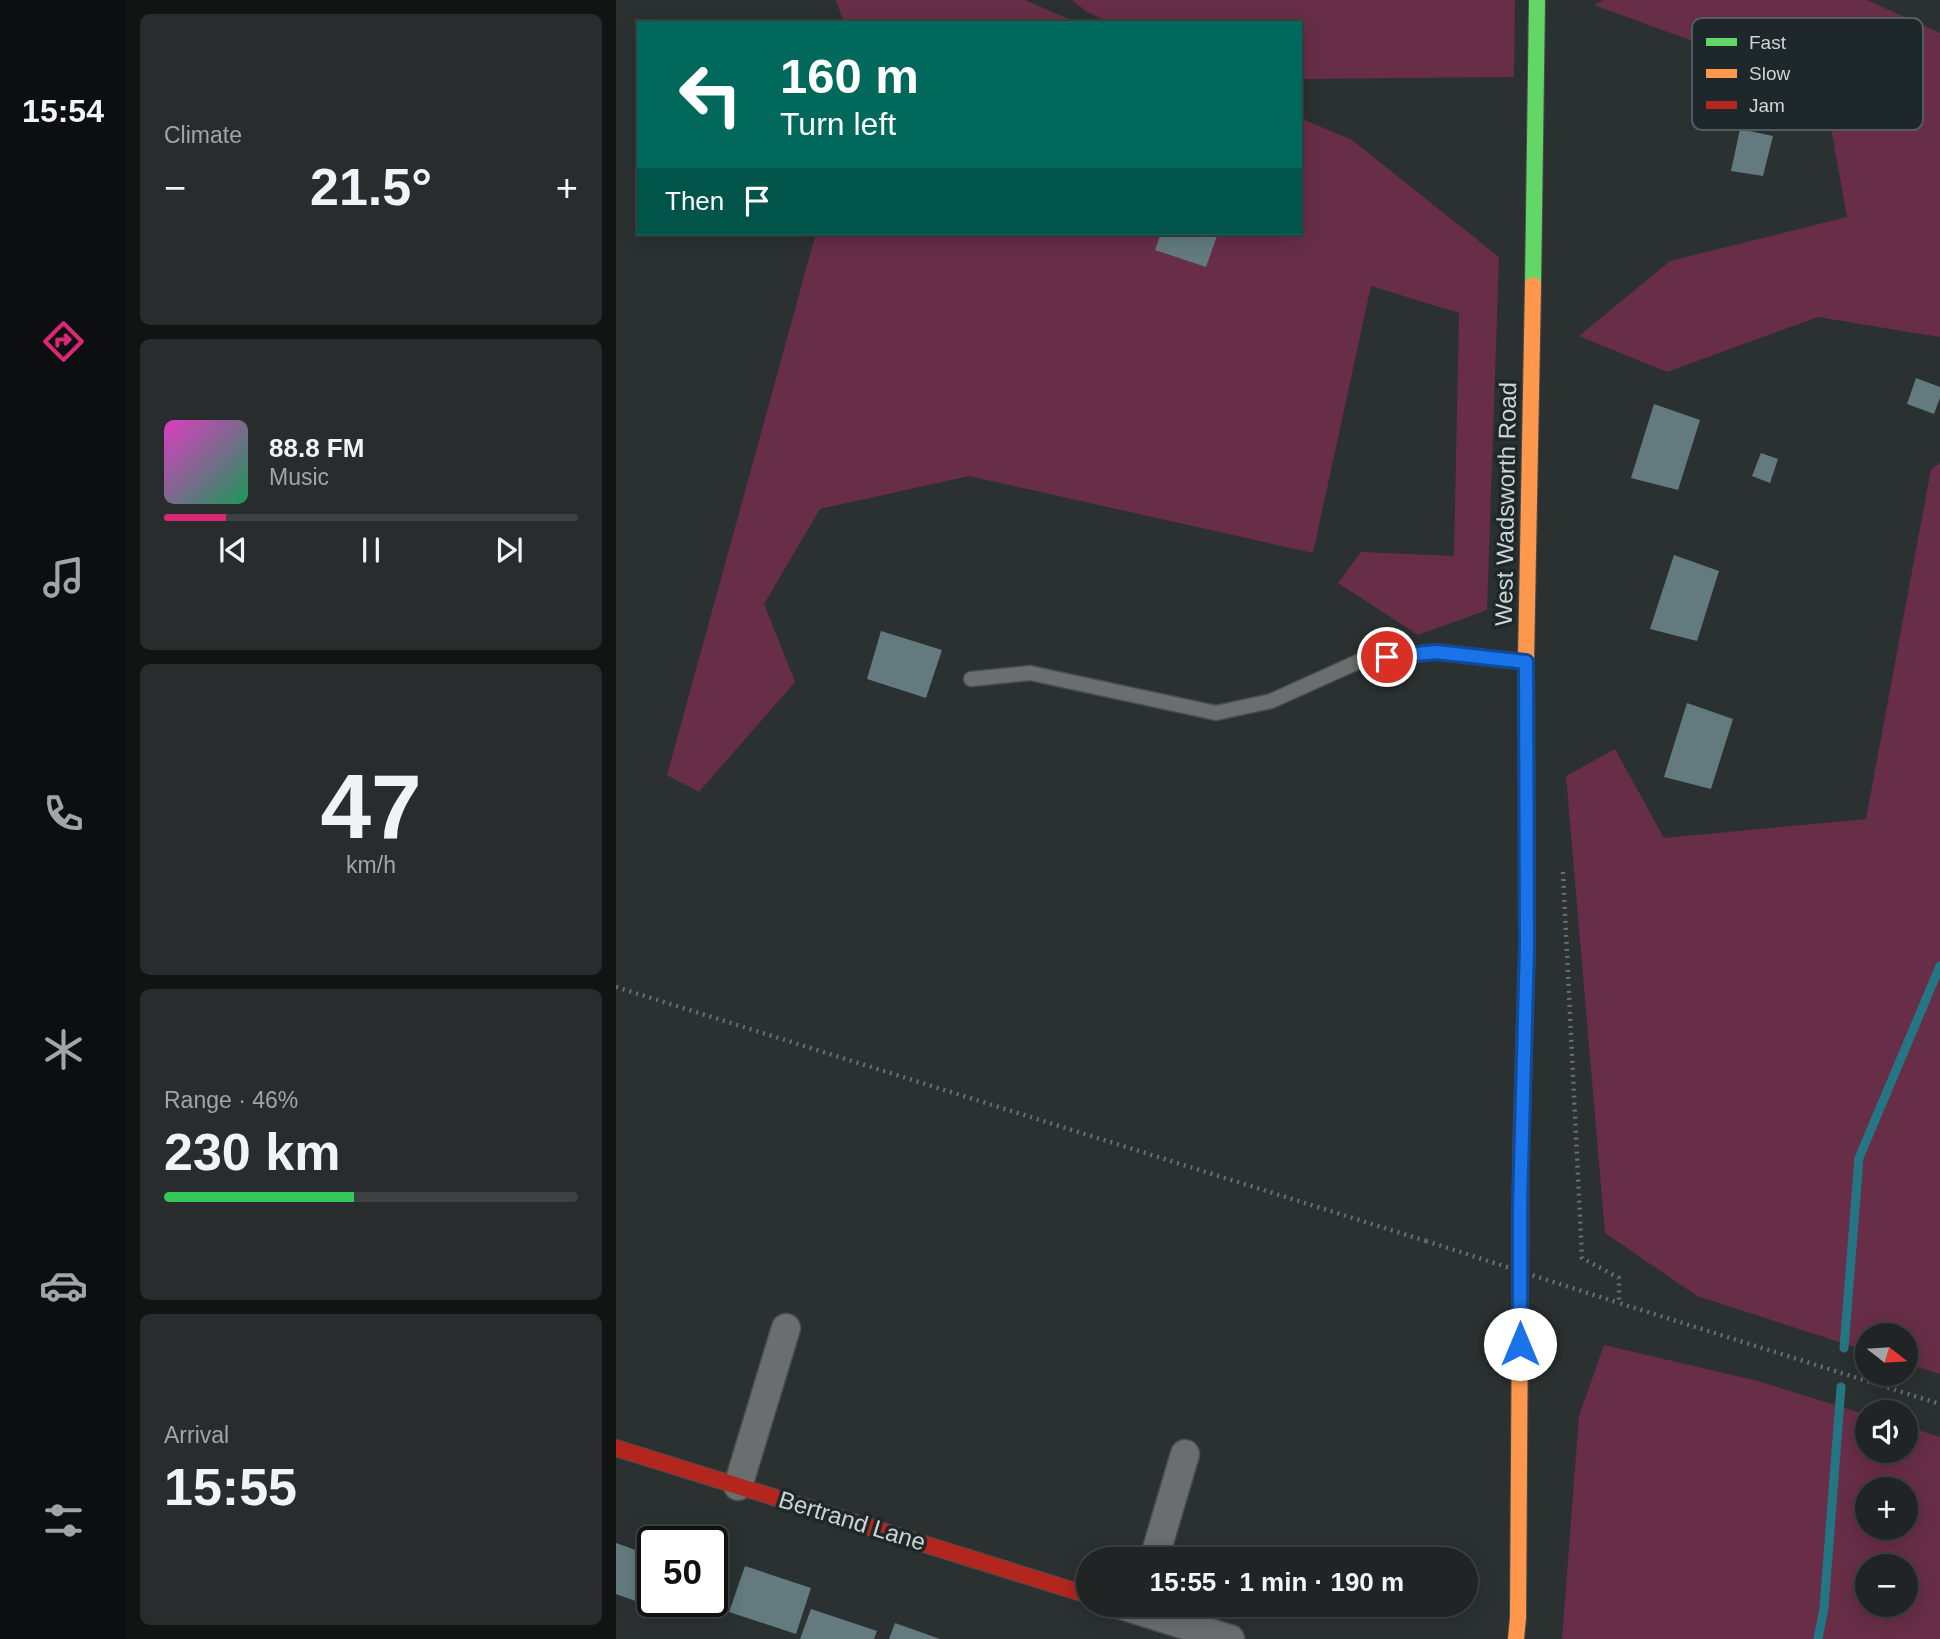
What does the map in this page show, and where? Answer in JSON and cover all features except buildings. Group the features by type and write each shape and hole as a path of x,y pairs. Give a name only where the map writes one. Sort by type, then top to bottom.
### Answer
{"main road":[{"name":"West Wadsworth Road","path":"1516,1639 1520,1205 1527,946 1526,662 1536,156 1536,0"},
{"name":"Bertrand Lane","path":"616,1448 1076,1591"}],"street":[{"path":"738,1486 786,1328"},
{"path":"1158,1547 1185,1454"},
{"path":"1164,1617 1230,1639"}],"lane":[{"path":"971,680 1030,673 1216,713 1271,701 1362,660 1436,652 1526,662"}],"path":[{"path":"1563,860 1582,1258 1619,1278 1619,1303"},
{"path":"616,988 1940,1404"}],"shaded area":[{"path":"836,0 1025,0 1073,21 843,21"},
{"path":"1072,0 1515,0 1514,77 1302,79 1302,21 1107,21 1087,12"},
{"path":"1604,0 1867,0 1907,18 1692,18 1692,41 1594,5"},
{"path":"1923,25 1940,33 1940,337 1818,317 1667,372 1579,336 1670,261 1847,217 1831,130 1923,130"},
{"path":"1302,119 1352,140 1499,257 1487,610 1418,635 1338,583 1361,552 1454,556 1459,313 1371,286 1313,553 969,476 820,509 764,604 795,682 699,792 667,775 815,235 1302,235"},
{"path":"1940,463 1940,1374 1918,1367 1918,1323 1855,1323 1855,1347 1697,1296 1605,1233 1566,776 1615,749 1664,838 1866,819 1931,469"},
{"path":"1604,1345 1758,1381 1855,1411 1855,1463 1918,1463 1918,1430 1940,1437 1940,1639 1562,1639 1579,1416"}],"waterway":[{"path":"1844,1348 1859,1158 1940,966"},
{"path":"1818,1639 1824,1608 1841,1387"}],"traffic: fast":[{"path":"1533,285 1537,0"},
{"path":"1521,1153 1527,946 1526,660"}],"traffic: slow":[{"path":"1526,660 1533,285"},
{"path":"1516,1639 1521,1153"}],"traffic: jam":[{"path":"616,1448 1076,1591"}],"route":[{"path":"1387,657 1436,652 1526,662 1527,946 1520,1205 1520,1344"}]}
